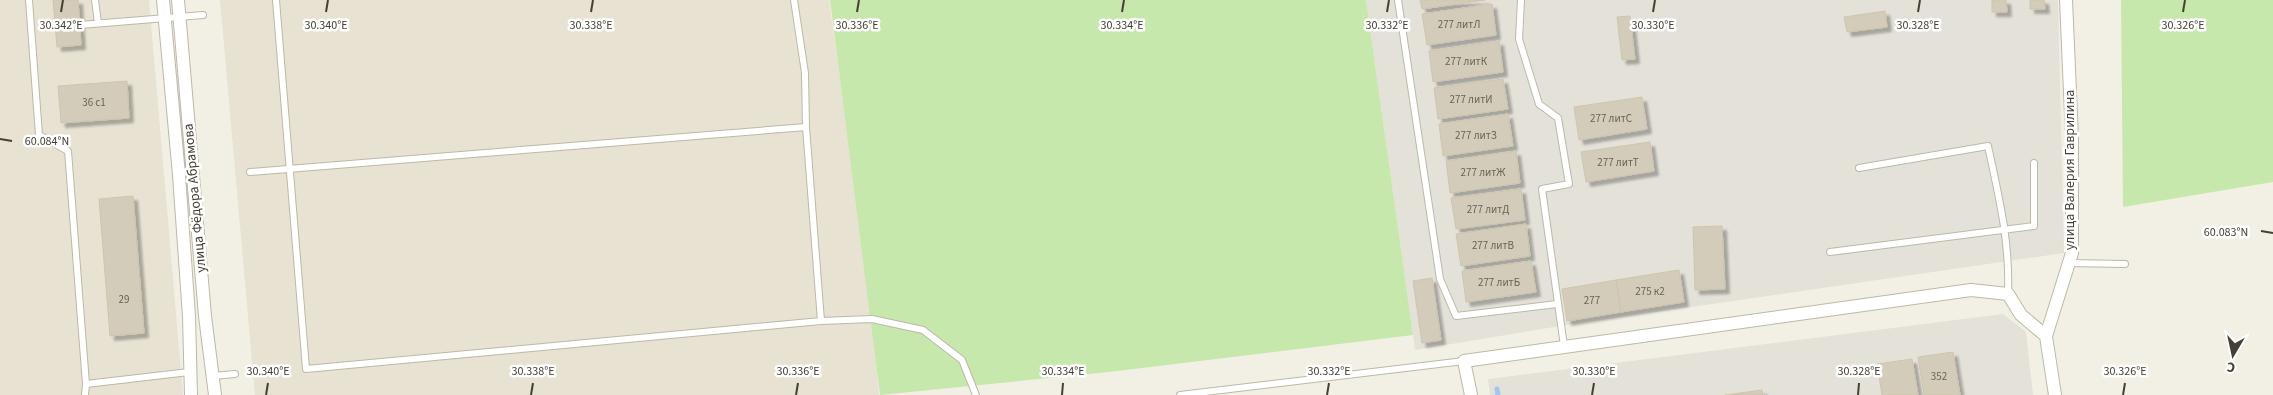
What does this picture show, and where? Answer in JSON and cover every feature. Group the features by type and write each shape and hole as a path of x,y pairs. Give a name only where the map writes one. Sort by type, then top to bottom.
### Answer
{"street":[{"name":"улица Фёдора Абрамова","path":"163,0 186,278 191,395"},
{"name":"улица Фёдора Абрамова","path":"178,0 205,316 215,395"},
{"name":"улица Валерия Гаврилина","path":"2055,395 2046,336 2072,254 2072,138 2066,0"},
{"path":"1472,395 1464,361 1970,290 2008,294 2021,314 2046,336"}],"lane":[{"path":"29,0 39,135 68,151 86,384 85,395"},
{"path":"95,0 98,23"},
{"path":"276,0 306,369 821,321 872,319 923,330 962,360 976,395"},
{"path":"794,0 805,73 806,127 821,321"},
{"path":"1398,0 1440,279 1456,316 1557,304"},
{"path":"1522,0 1519,39 1539,104 1558,118 1569,184 1542,189 1564,346"},
{"path":"80,25 180,16 203,16"},
{"path":"250,172 806,127"},
{"path":"1859,168 1988,146 2006,229 2009,260 2008,294"},
{"path":"1830,252 2034,226 2034,163"},
{"path":"2069,263 2125,264"},
{"path":"1180,395 1464,361"},
{"path":"86,384 189,372"},
{"path":"213,376 235,374"}],"shaded area":[{"path":"0,0 149,0 183,395 0,395"},
{"path":"220,0 829,0 869,287 879,395 255,395"},
{"path":"1366,0 2058,0 2064,253 1560,326 1415,350"},
{"path":"2003,314 2026,332 2033,395 1490,395 1488,379"}],"green space":[{"path":"830,0 1366,0 1413,335 1109,372 880,395"},
{"path":"2121,0 2273,0 2273,182 2123,207"}],"building":[{"path":"53,0 78,0 81,45 57,47"},
{"path":"1420,0 1485,0 1422,9"},
{"path":"1992,0 2006,0 2007,12 1992,12"},
{"path":"2030,0 2044,0 2045,9 2030,9"},
{"path":"1492,4 1496,35 1427,45 1422,14"},
{"path":"1885,11 1887,27 1847,32 1844,17"},
{"path":"1630,16 1635,59 1622,60 1617,17"},
{"path":"1499,41 1503,72 1433,82 1429,51"},
{"path":"1503,79 1508,109 1438,119 1434,88"},
{"path":"127,81 129,118 61,123 58,86"},
{"path":"1642,97 1647,129 1579,140 1574,107"},
{"path":"1508,114 1513,146 1443,156 1439,124"},
{"path":"1650,142 1654,171 1586,182 1581,152"},
{"path":"1516,151 1520,183 1450,193 1446,161"},
{"path":"1521,189 1525,220 1456,229 1451,198"},
{"path":"133,196 144,333 110,336 99,199"},
{"path":"1526,224 1530,256 1461,266 1456,234"},
{"path":"1722,226 1725,289 1695,290 1693,227"},
{"path":"1531,261 1536,292 1466,302 1462,271"},
{"path":"1679,270 1684,302 1621,312 1616,280"},
{"path":"1432,278 1441,340 1422,343 1413,281"},
{"path":"1616,280 1621,312 1567,321 1562,289"},
{"path":"1953,352 1960,395 1924,395 1918,357"},
{"path":"1912,359 1918,395 1882,395 1877,364"},
{"path":"1762,390 1763,395 1725,395"}],"waterway":[{"path":"1497,389 1498,395"}]}
